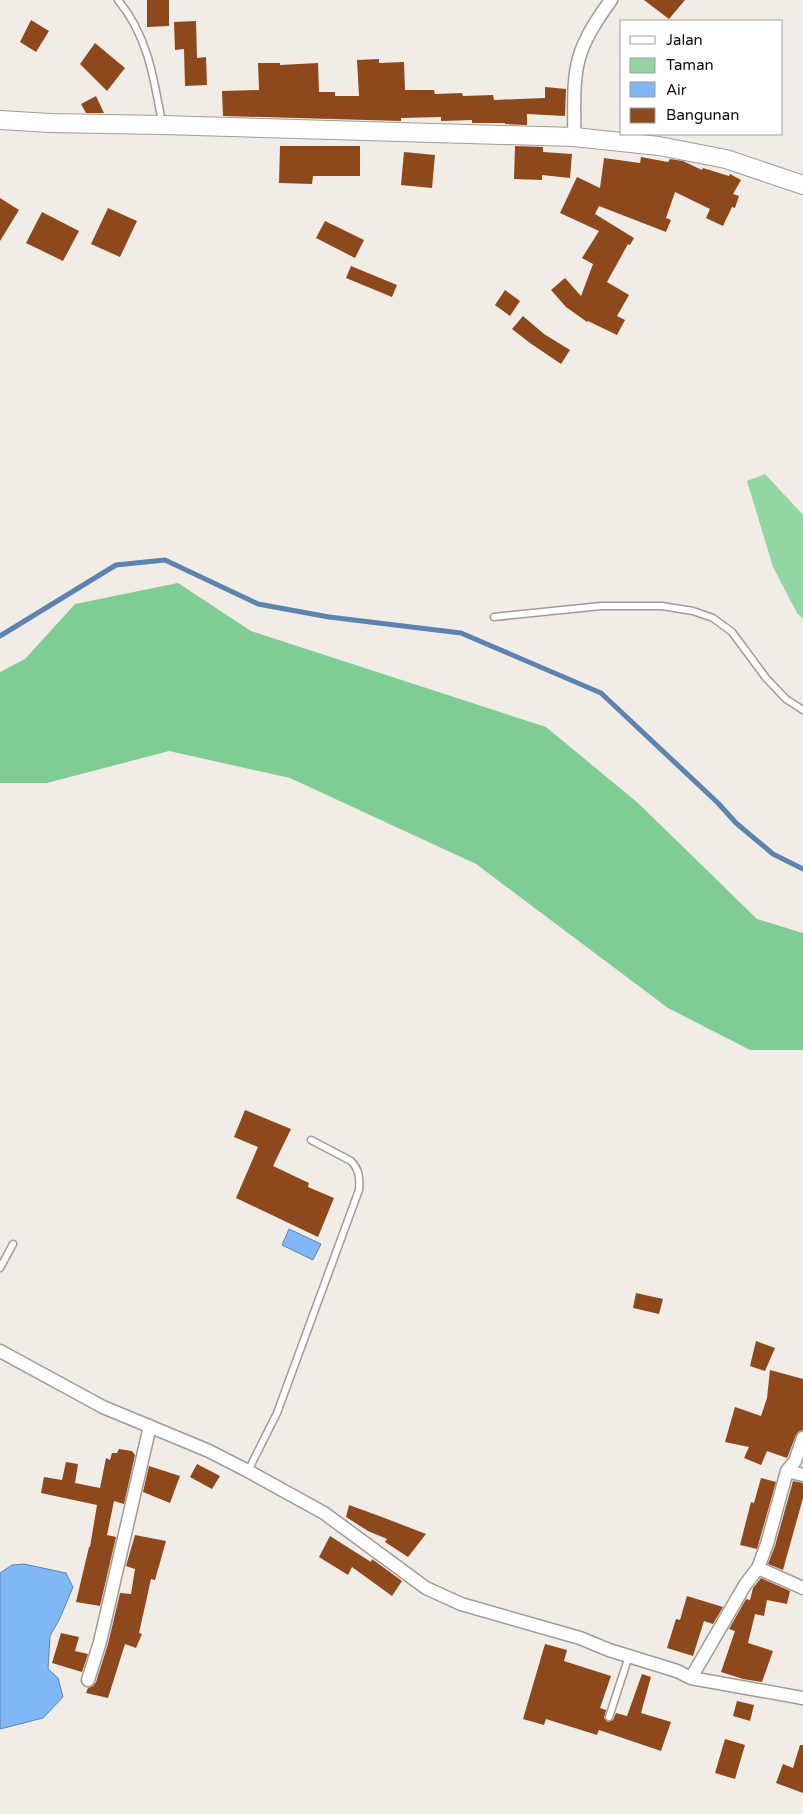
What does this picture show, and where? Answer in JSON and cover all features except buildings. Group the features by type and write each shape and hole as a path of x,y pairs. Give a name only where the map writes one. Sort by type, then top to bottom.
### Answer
{"street":[{"path":"574,137 576,73 580,56 597,20 611,0"},
{"path":"0,120 50,123 574,137 659,146 726,159 803,185"},
{"path":"0,1351 103,1407 209,1451 248,1471 324,1514 426,1588 461,1604 580,1638 629,1656 677,1670 691,1678 803,1698"},
{"path":"88,1680 100,1642 150,1426"},
{"path":"691,1678 745,1585 758,1568 767,1544 787,1471 795,1461 803,1438"},
{"path":"787,1471 803,1475"},
{"path":"758,1568 803,1588"}],"lane":[{"path":"118,0 137,26 146,47 153,72 162,125"},
{"path":"494,617 601,606 662,606 693,611 714,618 732,632 766,678 786,699 803,710"},
{"path":"248,1471 277,1414 359,1190 360,1177 355,1166 350,1161 311,1140"},
{"path":"0,1268 13,1244"},
{"path":"609,1717 629,1656"}],"green space":[{"path":"765,474 803,515 803,619 797,613 773,567 747,481"},
{"path":"178,583 251,631 546,727 638,803 757,919 803,933 803,1050 750,1050 668,1008 476,864 290,778 169,751 47,783 0,783 0,672 25,659 75,604"}],"water":[{"path":"289,1229 321,1244 313,1260 282,1245"},
{"path":"24,1564 66,1573 73,1587 50,1636 48,1669 58,1678 63,1697 43,1718 0,1729 0,1573 12,1565"}],"waterway":[{"path":"0,636 116,565 165,560 258,604 329,617 461,633 601,693 718,803 736,823 773,854 803,869"}]}
